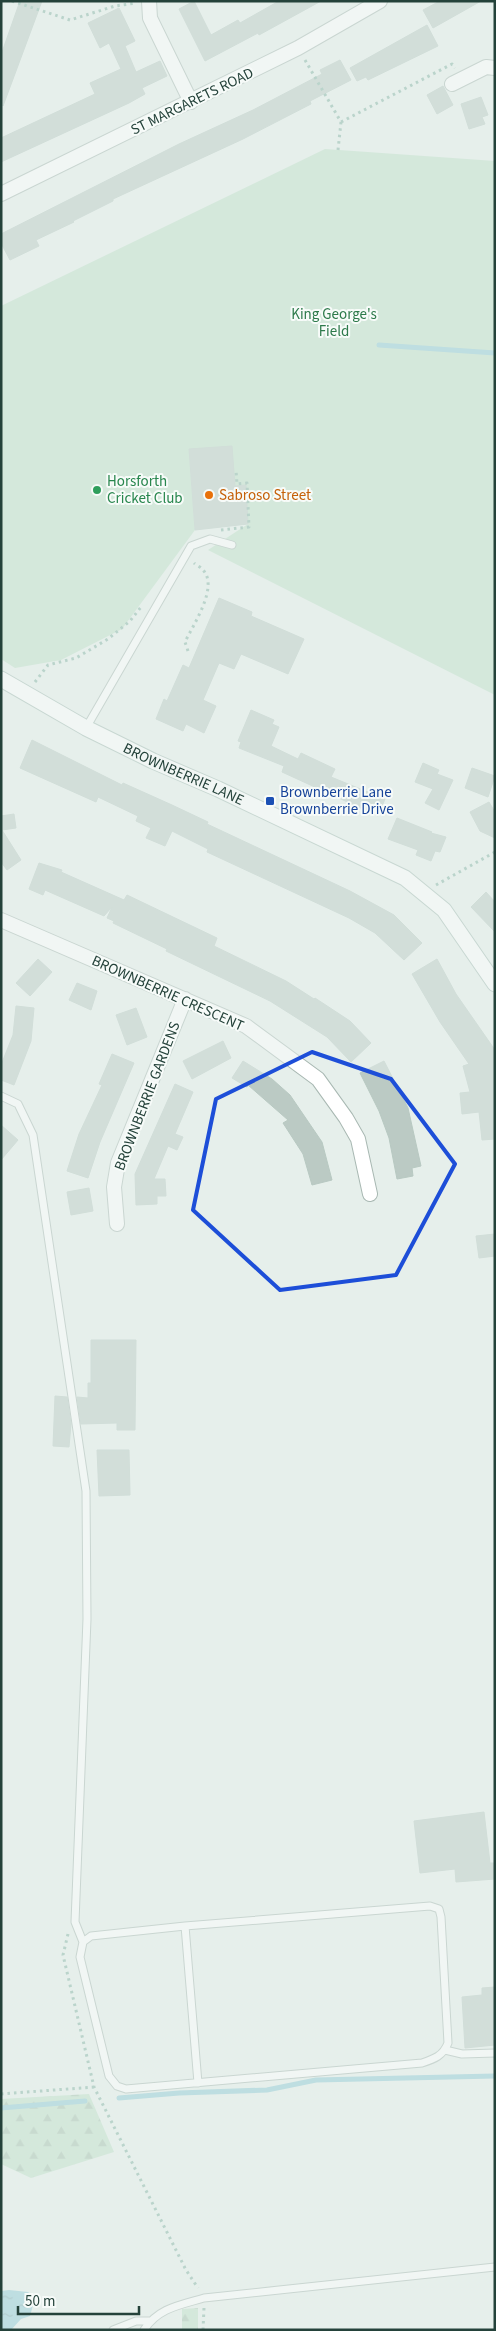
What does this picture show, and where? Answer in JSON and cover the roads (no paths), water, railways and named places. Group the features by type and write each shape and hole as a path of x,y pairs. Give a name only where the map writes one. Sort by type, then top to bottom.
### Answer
{"street":[{"name":"ST MARGARETS ROAD","path":"1,194 298,48 380,1"},
{"path":"144,2 191,102"},
{"path":"457,82 486,67 495,68"},
{"name":"BROWNBERRIE LANE","path":"1,679 86,728 405,878 444,910 495,984"},
{"name":"BROWNBERRIE CRESCENT","path":"1,920 246,1026 318,1080 346,1118 358,1139 370,1194"},
{"name":"BROWNBERRIE GARDENS","path":"117,1224 114,1188 118,1163 185,999"}],"lane":[{"path":"86,728 191,546 210,539 232,545"},
{"path":"1,1096 18,1104 33,1134 86,1491 87,1620 75,1922 83,1942 80,1957 109,2076 117,2086 126,2089 422,2063 438,2057 445,2050 448,2043 441,1917 439,1909 430,1906 185,1926 91,1936 83,1942"},
{"path":"185,1926 198,2083"},
{"path":"445,2050 462,2054 495,2053"},
{"path":"144,2330 150,2321 162,2310 204,2298 495,2267"},
{"path":"113,2330 136,2321 150,2321"}],"water":[{"path":"1,2291 28,2292 35,2298 30,2316 21,2319 11,2330 1,2330"}],"waterway":[{"path":"379,345 495,353"},
{"path":"119,2098 179,2093 267,2090 316,2080 495,2076"},
{"path":"1,2108 85,2101"}],"place":[{"name":"Horsforth Cricket Club","path":"97,490"},
{"name":"Sabroso Street","path":"209,495"},
{"name":"Brownberrie Lane Brownberrie Drive","path":"270,801"}],"park label":[{"name":"King George's Field","path":"334,322"}]}
